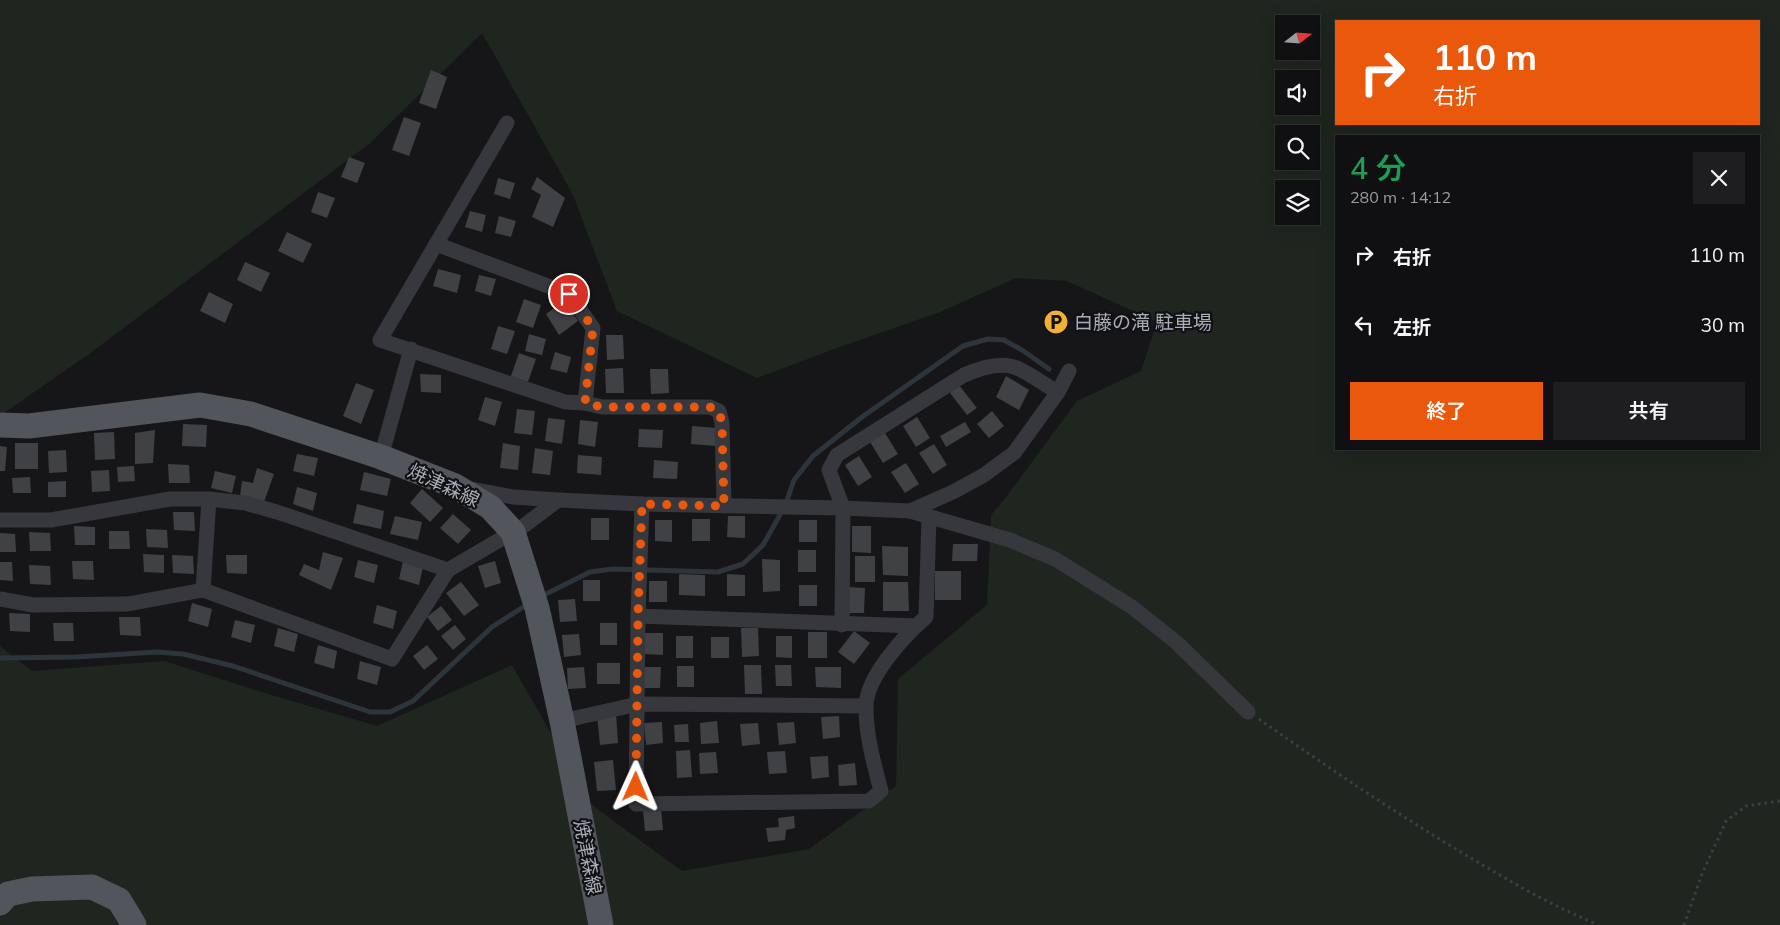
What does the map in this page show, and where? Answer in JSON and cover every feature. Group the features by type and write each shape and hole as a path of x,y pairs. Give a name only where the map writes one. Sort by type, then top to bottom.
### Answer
{"main road":[{"name":"焼津森線","path":"0,425 29,426 200,405 251,414 381,457 455,486 490,507 513,532 534,599 562,721 601,925"},
{"path":"0,903 8,894 32,889 92,887 119,900 134,925"}],"street":[{"path":"507,123 380,340 565,402 585,403 602,407 710,407 719,411 722,423 724,506"},
{"path":"436,244 569,294 593,328 585,403"},
{"path":"381,457 411,349"},
{"path":"842,625 844,508 829,470 837,455 964,375 976,370 1001,366 1014,367 1058,392"},
{"path":"910,511 955,491 1014,453 1058,392 1068,371"},
{"path":"455,486 513,497 558,500 910,511 1010,540 1055,559 1132,608 1176,642 1248,712"},
{"path":"0,520 51,520 170,499 209,499 245,503 448,570"},
{"path":"203,590 209,499"},
{"path":"0,599 33,605 128,604 203,590 392,659 448,570 525,526 558,500"},
{"path":"642,504 638,616 636,804 869,801 881,791 870,746 866,706 880,667 926,617 928,517"},
{"path":"638,616 842,625 916,626"},
{"path":"562,721 638,704 866,706"}],"path":[{"path":"1248,712 1352,785 1448,844 1540,898 1598,925"},
{"path":"1684,925 1702,874 1726,821 1746,806 1780,801"}],"shaded area":[{"path":"0,0 1780,0 1780,925 0,925 0,646 32,671 164,661 377,726 512,665 592,805 682,871 809,849 896,786 898,679 987,605 991,515 1077,401 1141,371 1157,322 1067,281 1016,278 940,312 757,378 617,311 573,195 482,33 369,144 89,354 4,413 0,412"}],"building":[{"path":"431,70 447,77 436,109 419,103"},
{"path":"404,117 421,123 409,156 392,150"},
{"path":"349,157 365,163 357,183 341,177"},
{"path":"537,177 565,198 553,227 532,217 541,195 531,189"},
{"path":"498,178 515,183 510,199 494,194"},
{"path":"318,192 335,198 327,218 311,212"},
{"path":"470,211 486,215 482,232 465,227"},
{"path":"499,216 516,221 511,237 495,233"},
{"path":"287,232 312,244 303,263 278,251"},
{"path":"245,262 270,273 261,292 237,280"},
{"path":"438,269 461,275 457,293 433,286"},
{"path":"479,275 496,279 491,296 475,291"},
{"path":"209,292 233,304 225,323 200,311"},
{"path":"524,299 541,305 533,328 516,322"},
{"path":"564,301 578,321 559,335 546,314"},
{"path":"498,326 515,331 507,354 491,349"},
{"path":"529,334 546,339 542,355 525,351"},
{"path":"606,335 623,335 624,359 607,360"},
{"path":"555,352 571,357 567,373 550,369"},
{"path":"519,353 536,359 528,382 511,376"},
{"path":"623,368 624,393 606,393 605,369"},
{"path":"650,369 668,369 669,393 651,394"},
{"path":"420,374 441,375 441,393 421,392"},
{"path":"1006,376 1029,390 1019,410 996,397"},
{"path":"356,383 374,390 361,424 343,416"},
{"path":"959,385 977,408 967,415 950,393"},
{"path":"485,397 502,402 495,426 478,420"},
{"path":"517,409 535,411 532,435 514,433"},
{"path":"992,411 1004,426 989,438 977,424"},
{"path":"917,417 930,438 916,447 903,426"},
{"path":"548,418 565,420 562,444 545,441"},
{"path":"580,420 598,422 595,447 578,444"},
{"path":"965,422 971,432 946,447 940,436"},
{"path":"183,424 207,425 206,447 182,446"},
{"path":"692,426 716,428 715,446 691,444"},
{"path":"639,429 663,430 662,448 638,447"},
{"path":"155,430 153,463 135,464 135,433"},
{"path":"114,432 115,459 95,460 94,433"},
{"path":"885,433 898,454 883,463 870,442"},
{"path":"15,443 38,443 38,469 15,469"},
{"path":"503,443 520,446 518,470 500,468"},
{"path":"934,444 947,465 933,474 919,453"},
{"path":"0,446 7,447 5,471 0,471"},
{"path":"535,448 553,451 550,475 532,473"},
{"path":"66,450 67,472 49,473 48,451"},
{"path":"297,454 318,458 314,476 293,471"},
{"path":"578,455 602,457 601,475 577,473"},
{"path":"859,456 872,477 858,486 845,465"},
{"path":"654,460 678,462 677,479 653,478"},
{"path":"906,463 919,484 905,493 891,472"},
{"path":"168,464 189,465 190,483 169,483"},
{"path":"134,466 135,481 118,482 117,467"},
{"path":"257,468 274,474 264,502 240,496 242,481 253,483"},
{"path":"109,470 110,491 92,492 91,471"},
{"path":"215,471 236,476 232,493 211,488"},
{"path":"364,472 391,479 387,496 360,490"},
{"path":"30,477 31,493 13,493 12,478"},
{"path":"66,481 66,497 48,497 48,482"},
{"path":"297,487 317,493 313,511 293,504"},
{"path":"422,489 443,508 430,522 410,503"},
{"path":"357,504 384,511 381,529 353,523"},
{"path":"173,512 194,512 195,531 174,530"},
{"path":"453,514 471,530 458,544 440,528"},
{"path":"395,516 422,522 418,540 390,534"},
{"path":"728,516 745,516 745,538 727,537"},
{"path":"591,518 609,518 609,540 591,540"},
{"path":"692,519 710,519 710,541 692,541"},
{"path":"655,520 672,520 672,542 655,541"},
{"path":"799,520 817,520 817,542 799,542"},
{"path":"74,526 95,527 95,545 75,545"},
{"path":"852,526 871,526 871,553 852,552"},
{"path":"146,529 167,530 168,548 147,547"},
{"path":"109,531 129,531 130,549 109,549"},
{"path":"29,532 50,533 51,551 30,551"},
{"path":"0,533 15,534 16,552 0,552"},
{"path":"953,544 978,544 977,561 952,561"},
{"path":"882,546 908,547 908,576 883,575"},
{"path":"798,550 816,550 816,572 798,572"},
{"path":"323,552 343,558 331,590 299,575 304,564 319,570"},
{"path":"143,554 164,555 164,573 144,572"},
{"path":"172,555 193,556 194,574 173,573"},
{"path":"226,555 247,555 247,574 227,573"},
{"path":"855,556 875,556 875,582 855,582"},
{"path":"762,559 780,560 780,591 763,592"},
{"path":"358,560 378,565 374,583 354,577"},
{"path":"72,561 93,561 94,580 73,579"},
{"path":"403,561 423,567 419,585 399,579"},
{"path":"495,561 501,583 485,588 478,566"},
{"path":"0,562 12,562 13,581 0,580"},
{"path":"29,565 50,566 51,585 30,584"},
{"path":"935,571 961,571 961,600 935,600"},
{"path":"679,574 705,575 705,596 679,595"},
{"path":"727,574 745,575 745,596 727,596"},
{"path":"583,580 600,580 600,601 583,601"},
{"path":"649,581 667,581 667,602 649,602"},
{"path":"461,582 479,605 464,616 446,593"},
{"path":"883,582 908,582 909,611 883,611"},
{"path":"799,585 817,585 817,606 799,606"},
{"path":"848,587 865,588 864,613 848,613"},
{"path":"575,599 577,621 560,622 558,600"},
{"path":"192,603 212,609 208,627 188,621"},
{"path":"377,605 397,611 393,629 373,623"},
{"path":"441,606 452,620 438,631 427,617"},
{"path":"9,613 30,614 30,632 10,631"},
{"path":"119,617 140,617 141,636 120,635"},
{"path":"235,620 255,625 251,643 231,637"},
{"path":"53,623 73,623 74,641 54,641"},
{"path":"600,623 617,623 617,645 600,645"},
{"path":"455,625 466,639 453,650 441,636"},
{"path":"278,628 298,634 294,652 274,646"},
{"path":"741,628 758,628 759,656 742,657"},
{"path":"854,631 870,643 854,664 838,652"},
{"path":"808,632 827,632 827,658 808,658"},
{"path":"645,633 663,633 663,655 645,654"},
{"path":"579,634 581,655 564,657 562,635"},
{"path":"676,636 693,636 693,658 676,658"},
{"path":"776,636 792,636 792,658 776,657"},
{"path":"711,637 729,637 729,658 711,658"},
{"path":"318,645 337,651 334,669 314,663"},
{"path":"427,645 438,659 424,670 413,656"},
{"path":"360,661 381,667 377,685 357,679"},
{"path":"597,663 620,663 620,684 597,684"},
{"path":"744,665 761,665 762,694 745,694"},
{"path":"775,665 791,665 792,686 776,686"},
{"path":"677,666 694,666 694,687 677,687"},
{"path":"584,667 586,688 568,689 567,668"},
{"path":"643,667 661,667 660,688 643,688"},
{"path":"815,667 841,667 841,688 816,687"},
{"path":"616,713 618,743 600,745 597,715"},
{"path":"839,716 840,737 823,739 821,717"},
{"path":"717,721 719,743 701,744 700,723"},
{"path":"662,722 663,743 646,745 644,723"},
{"path":"794,722 796,743 779,745 777,723"},
{"path":"758,723 760,744 742,746 740,724"},
{"path":"688,724 689,742 675,742 674,725"},
{"path":"690,750 692,777 677,778 676,751"},
{"path":"785,751 787,773 769,774 767,752"},
{"path":"716,752 718,773 700,774 699,753"},
{"path":"828,756 829,777 812,779 810,757"},
{"path":"613,760 616,790 597,791 594,762"},
{"path":"855,763 857,785 839,786 838,765"},
{"path":"661,808 663,830 645,831 643,810"},
{"path":"794,816 795,828 786,830 785,840 768,842 766,828 779,827 778,818"}],"waterway":[{"path":"540,597 590,572 612,569 718,572 743,564 763,545 785,506 794,480 813,456 862,417 963,346 988,339 1004,340 1049,369"},
{"path":"0,658 76,657 157,652 183,654 233,666 370,712 390,712 413,701 492,627 528,604"}],"place":[{"name":"白藤の滝 駐車場","path":"1056,322"}],"route":[{"path":"569,294 593,328 585,403 602,407 710,407 719,411 722,423 724,506 642,504 638,616 636,787"}]}
